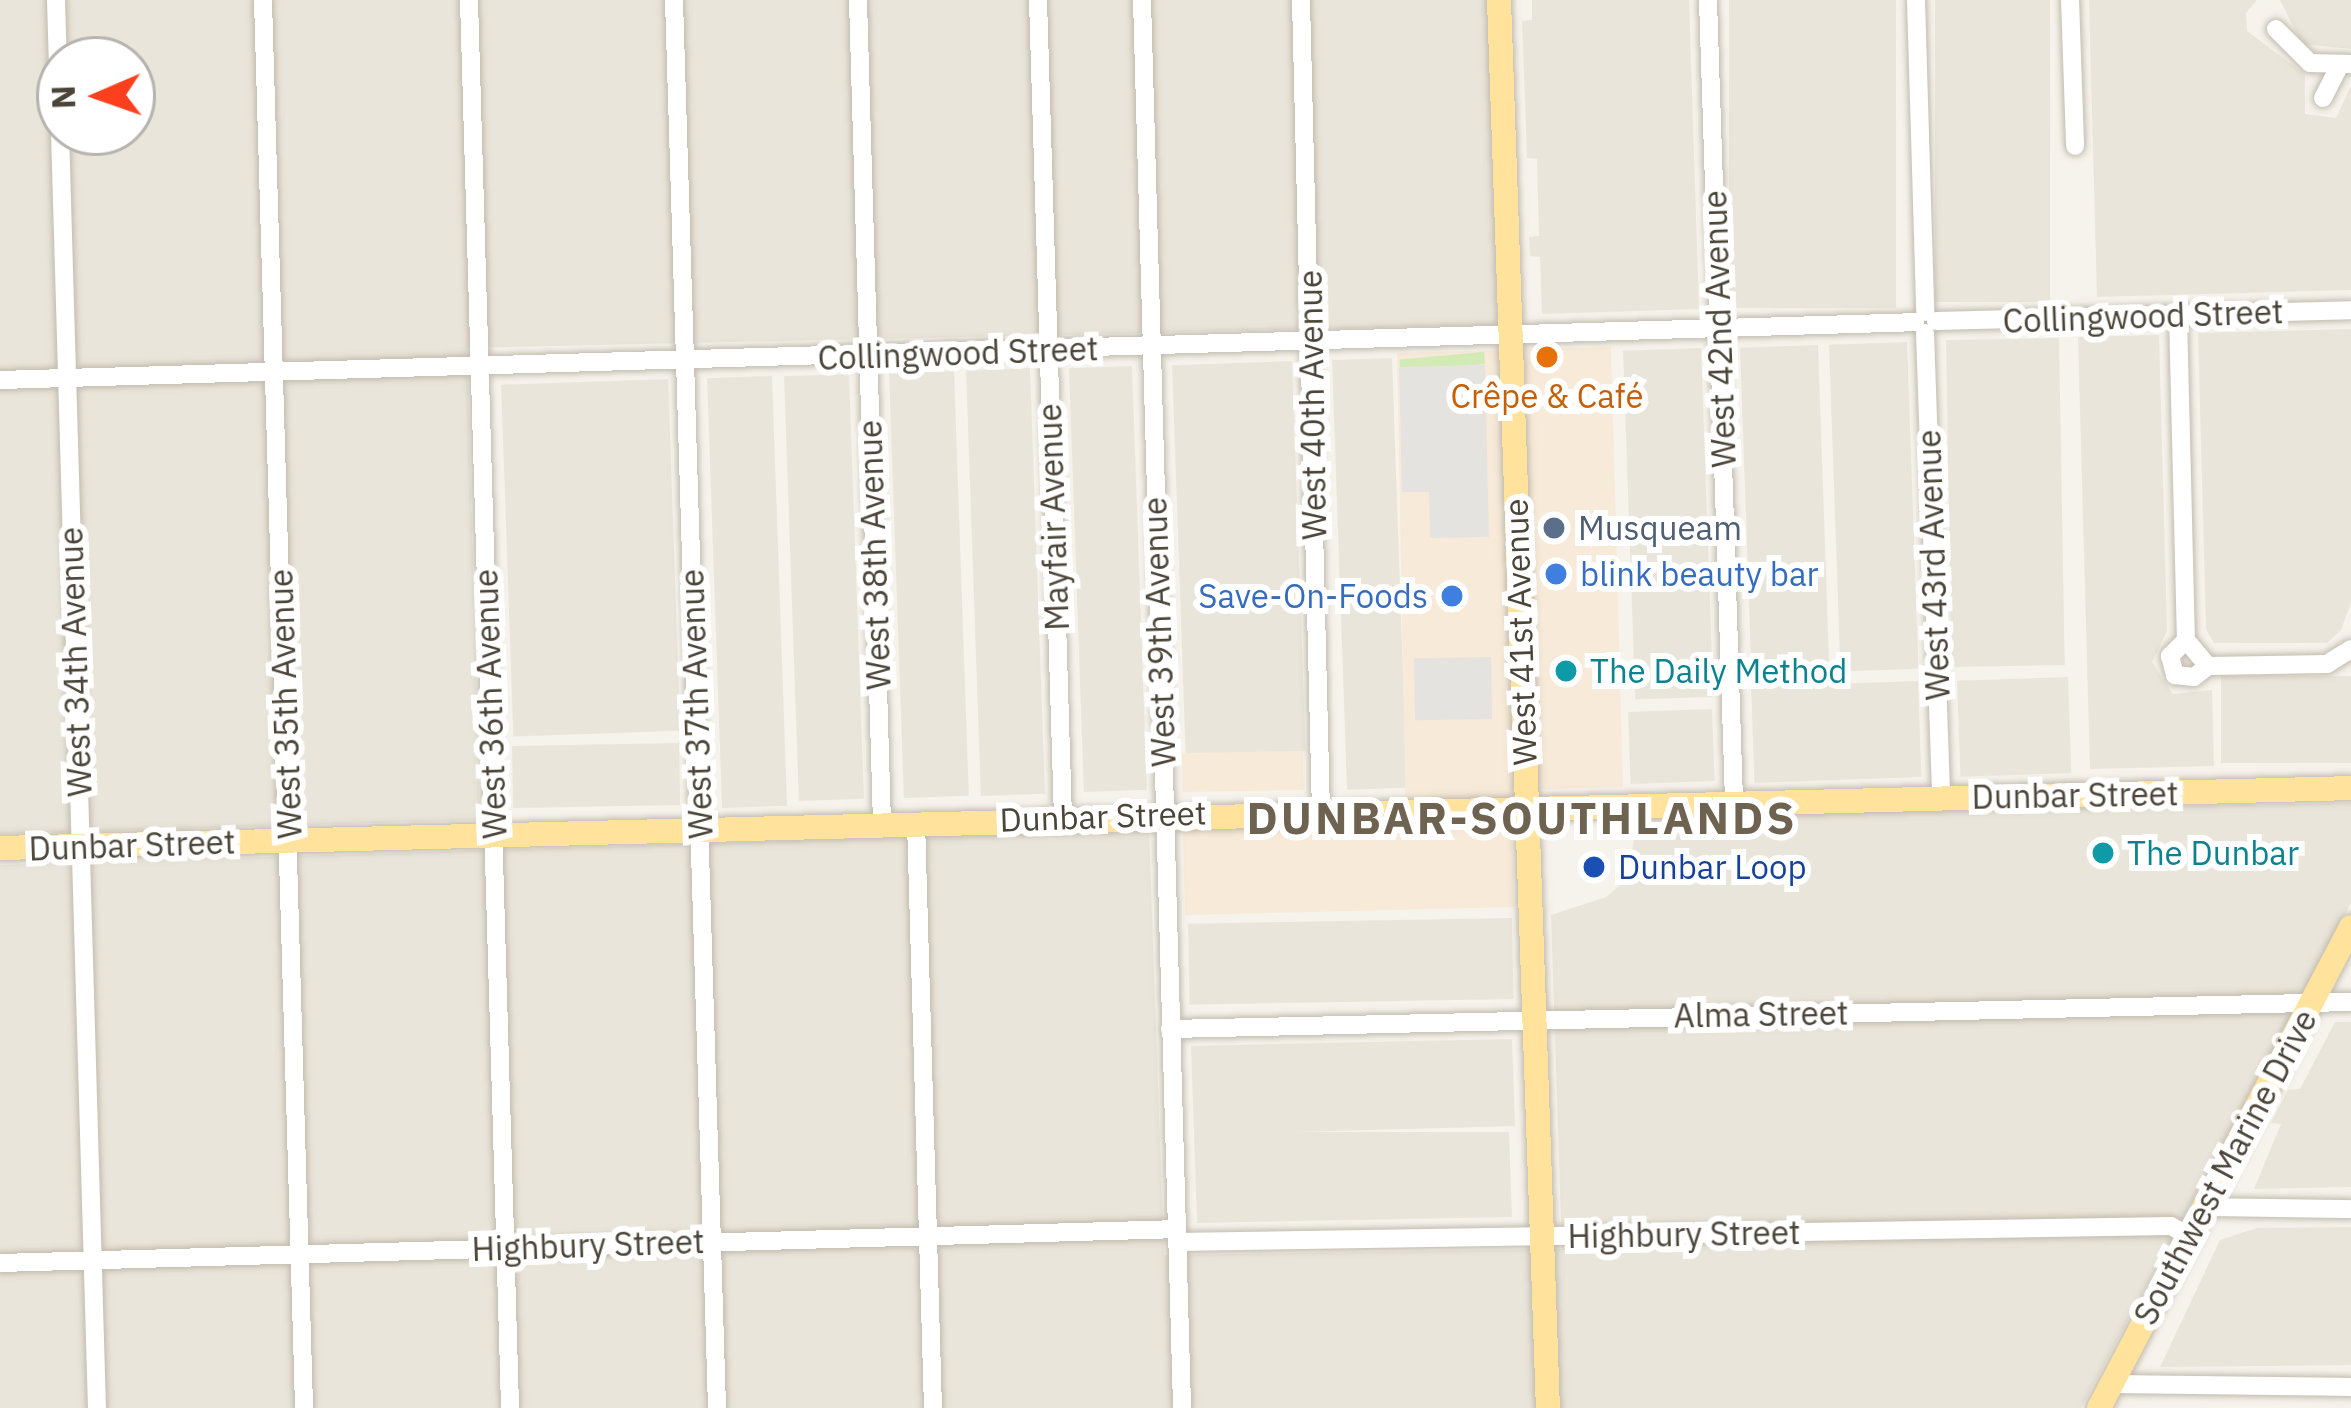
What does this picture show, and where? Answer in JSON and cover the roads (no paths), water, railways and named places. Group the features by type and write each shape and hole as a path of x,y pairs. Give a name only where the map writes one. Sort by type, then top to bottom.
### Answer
{"main road":[{"name":"West 41st Avenue","path":"1499,0 1548,1408"},
{"name":"Dunbar Street","path":"0,848 1322,810 2351,788"},
{"name":"Southwest Marine Drive","path":"2099,1408 2351,927"}],"street":[{"name":"West 34th Avenue","path":"56,0 57,36"},
{"name":"West 35th Avenue","path":"263,0 304,1408"},
{"name":"West 36th Avenue","path":"469,0 510,1408"},
{"name":"West 37th Avenue","path":"674,0 716,1408"},
{"name":"West 38th Avenue","path":"858,0 882,823"},
{"name":"Mayfair Avenue","path":"1038,0 1063,818"},
{"name":"West 39th Avenue","path":"1142,0 1182,1408"},
{"name":"West 40th Avenue","path":"1301,0 1322,810"},
{"name":"West 42nd Avenue","path":"1708,0 1734,802"},
{"name":"West 43rd Avenue","path":"1916,0 1941,798"},
{"path":"2070,0 2074,146"},
{"path":"2276,29 2310,63 2346,64"},
{"path":"2323,98 2346,64"},
{"name":"West 34th Avenue","path":"61,156 97,1408"},
{"name":"Collingwood Street","path":"0,380 2351,310"},
{"path":"2178,315 2186,640 2208,666"},
{"path":"2186,640 2170,656 2175,675 2194,677 2208,666 2327,664 2351,650"},
{"path":"916,822 933,1408"},
{"name":"Alma Street","path":"1171,1029 2351,1002"},
{"path":"2204,1207 2351,1209"},
{"name":"Highbury Street","path":"0,1263 928,1232 1542,1237 2171,1226 2188,1236"},
{"path":"2112,1384 2351,1388"}],"place":[{"name":"Crêpe & Café","path":"1547,357"},
{"name":"Musqueam","path":"1554,528"},
{"name":"blink beauty bar","path":"1556,574"},
{"name":"Save-On-Foods","path":"1452,596"},
{"name":"The Daily Method","path":"1566,671"},
{"name":"The Dunbar","path":"2103,853"},
{"name":"Dunbar Loop","path":"1594,867"}],"district":[{"name":"DUNBAR-SOUTHLANDS","path":"1522,818"}]}
